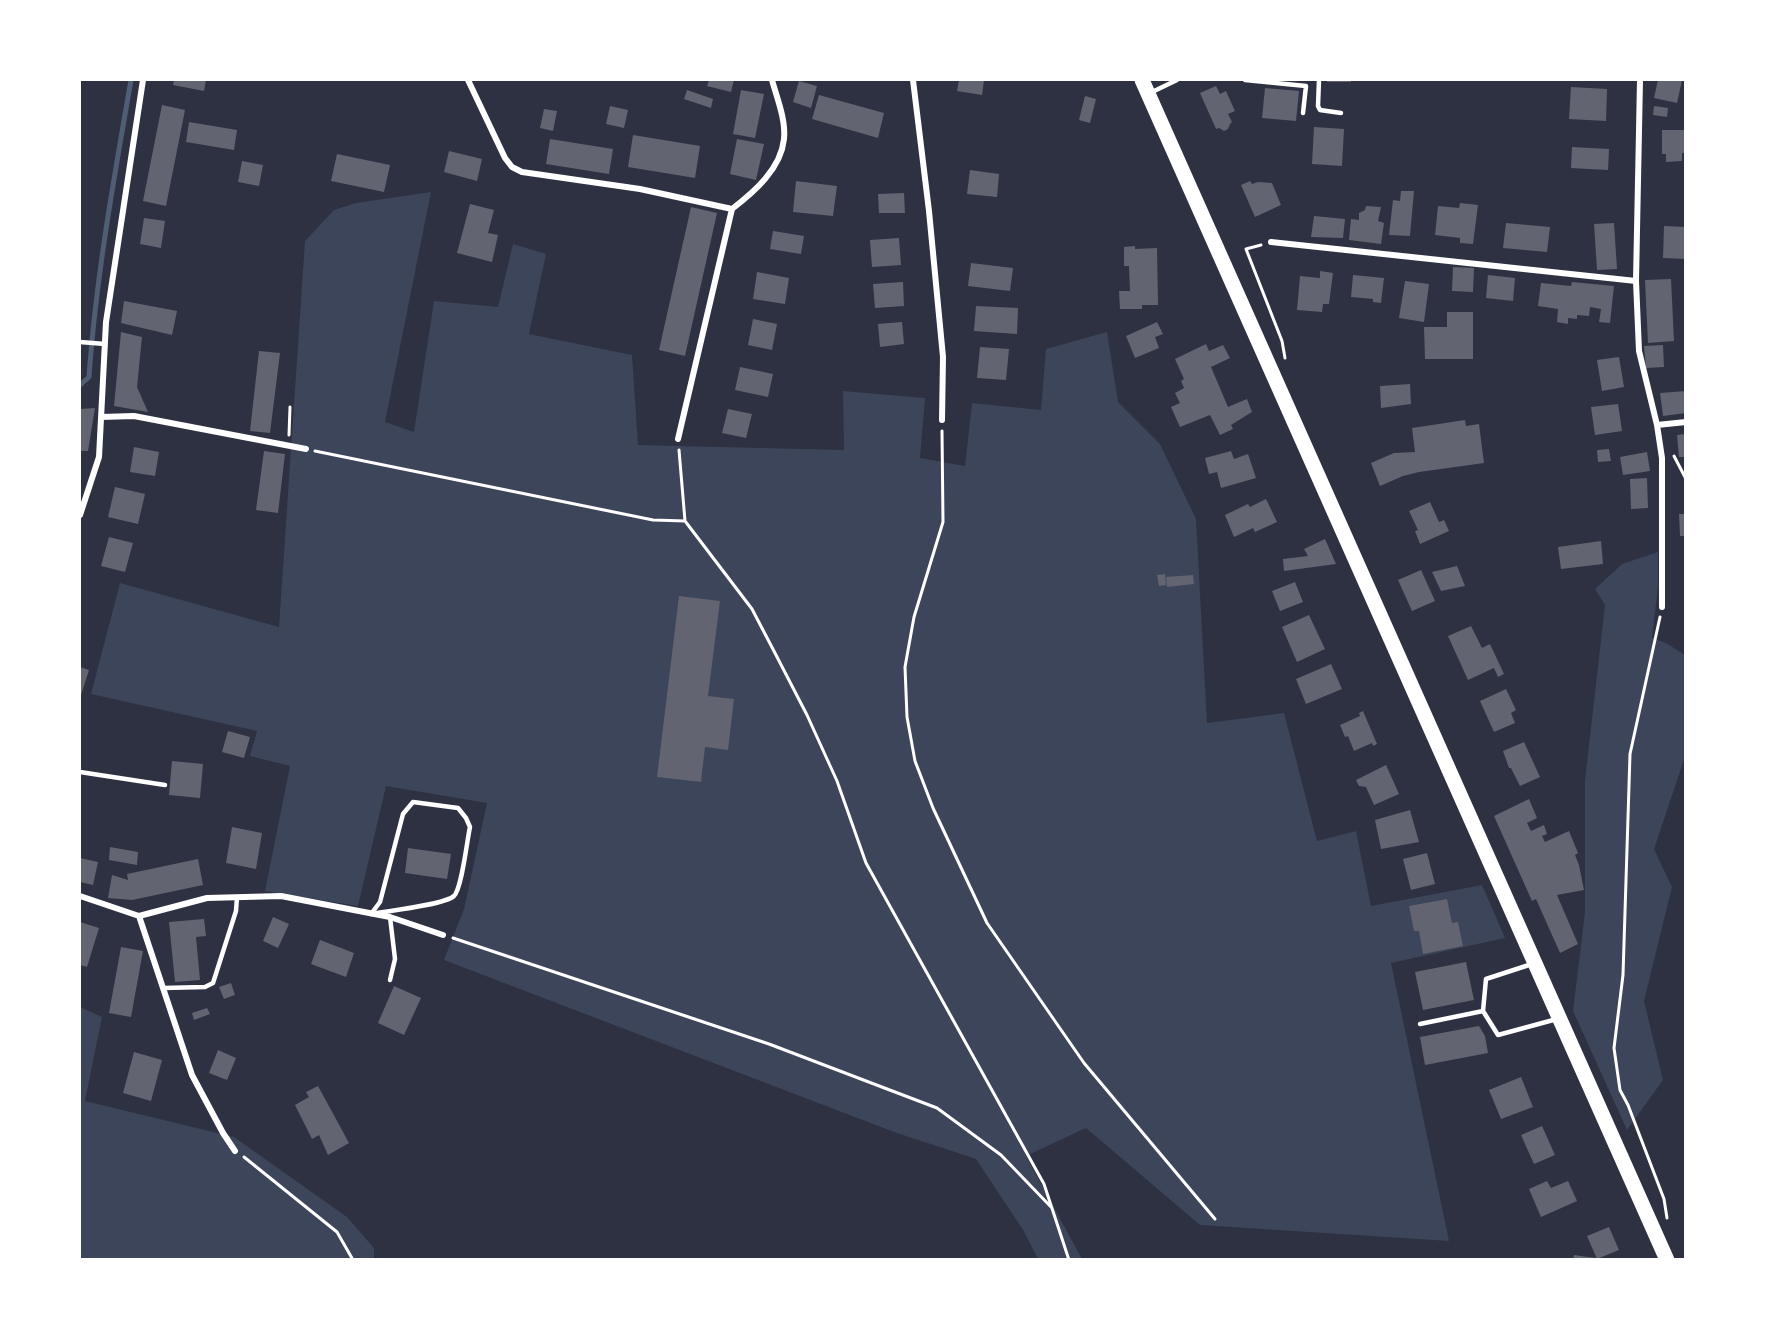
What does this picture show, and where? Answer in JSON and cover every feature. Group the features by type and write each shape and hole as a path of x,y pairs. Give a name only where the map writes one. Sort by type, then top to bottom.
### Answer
{"main road":[{"path":"1145,86 1667,1260"}],"street":[{"path":"80,515 99,457 105,345 142,80"},
{"path":"468,80 505,159 512,167 522,172 640,189 732,209"},
{"path":"678,440 732,209 748,196 780,158 784,138 782,119 772,80"},
{"path":"913,80 929,211 943,357 942,420"},
{"path":"1640,80 1636,281 1639,351 1658,425 1662,458 1662,607"},
{"path":"1271,242 1636,281"},
{"path":"101,417 134,416 306,449"},
{"path":"1658,425 1686,422"},
{"path":"80,896 139,916 207,898 280,896 390,917 443,934"},
{"path":"139,916 192,1075 223,1133 235,1150"}],"lane":[{"path":"1145,86 1177,80"},
{"path":"1245,80 1306,86 1303,113"},
{"path":"1319,80 1318,106 1320,110 1341,113"},
{"path":"82,342 105,345"},
{"path":"80,772 165,785"},
{"path":"412,802 458,808 470,827 459,887 454,896 442,901 372,914 380,902 403,814 412,802"},
{"path":"163,988 205,987 213,983 236,911 237,897"},
{"path":"390,917 395,959 390,980"},
{"path":"1535,963 1486,979 1483,1011 1498,1035 1560,1018"},
{"path":"1420,1024 1483,1011"}],"path":[{"path":"1246,249 1282,342 1285,360"},
{"path":"289,446 290,407"},
{"path":"942,420 944,522 914,617 905,668 907,717 915,761 933,807 987,923 1084,1063 1215,1219"},
{"path":"678,440 684,520 752,609 807,715 837,781 866,863 1044,1184 1069,1260"},
{"path":"306,449 653,520 684,520"},
{"path":"1662,607 1630,753 1623,975 1614,1048 1620,1090 1628,1105 1664,1199 1668,1217"},
{"path":"443,934 769,1044 937,1108 1001,1155 1053,1209"},
{"path":"235,1150 337,1232 353,1260"}],"shaded area":[{"path":"431,192 385,422 414,432 434,301 498,307 513,244 546,254 529,334 632,355 638,445 844,450 843,391 925,398 920,458 965,466 972,403 1041,410 1046,349 1107,332 1118,402 1160,444 1196,519 1207,723 1284,713 1317,841 1356,831 1371,906 1482,885 1505,938 1391,963 1449,1241 1200,1225 1086,1128 1026,1156 1082,1259 1038,1259 1023,1230 976,1159 894,1132 444,960 464,909 487,803 386,786 358,906 265,891 290,766 250,756 257,731 91,694 120,583 279,627 305,241 334,210 356,203"},
{"path":"1658,552 1658,587 1652,638 1666,643 1685,655 1686,754 1654,849 1672,887 1644,1001 1663,1080 1627,1130 1573,1011 1585,912 1585,780 1605,605 1595,589 1622,564"},
{"path":"80,1007 102,1017 85,1101 234,1137 347,1217 374,1248 374,1260 80,1260"}],"building":[{"path":"174,80 206,80 204,91 173,85"},
{"path":"709,80 734,80 731,92 707,86"},
{"path":"959,80 984,80 982,95 957,91"},
{"path":"1327,80 1351,80 1351,82 1327,82"},
{"path":"1658,80 1682,80 1677,103 1654,98"},
{"path":"799,81 817,86 811,108 793,102"},
{"path":"1216,86 1220,94 1226,91 1235,111 1228,114 1232,122 1224,131 1216,129 1200,93"},
{"path":"1571,87 1607,89 1606,121 1569,119"},
{"path":"1265,88 1299,91 1296,121 1262,118"},
{"path":"687,90 713,99 711,108 684,99"},
{"path":"741,90 764,94 755,138 733,134"},
{"path":"819,95 884,113 878,138 812,119"},
{"path":"1085,96 1096,99 1090,123 1079,120"},
{"path":"162,105 185,110 166,206 143,201"},
{"path":"610,106 628,110 624,128 606,124"},
{"path":"1654,106 1668,108 1667,117 1653,115"},
{"path":"544,109 557,111 553,131 540,128"},
{"path":"189,122 237,130 234,150 186,142"},
{"path":"1314,127 1344,129 1342,166 1312,164"},
{"path":"1662,130 1686,130 1686,153 1682,153 1682,161 1666,162 1666,154 1662,154"},
{"path":"633,135 700,146 695,178 628,167"},
{"path":"550,139 613,149 609,174 546,164"},
{"path":"737,139 764,144 756,180 730,174"},
{"path":"1572,147 1609,149 1608,170 1571,168"},
{"path":"449,151 482,159 477,181 444,172"},
{"path":"337,154 390,165 384,192 331,181"},
{"path":"242,161 263,165 259,186 238,182"},
{"path":"970,170 999,174 997,197 967,194"},
{"path":"796,181 837,186 833,216 793,212"},
{"path":"1250,181 1252,184 1272,183 1281,205 1255,217 1241,185"},
{"path":"1401,191 1414,191 1410,236 1389,235 1393,200 1400,201"},
{"path":"904,193 905,213 879,213 878,194"},
{"path":"1460,203 1478,205 1473,244 1460,243 1460,238 1435,235 1438,206 1459,208"},
{"path":"470,204 494,210 488,233 498,235 492,262 457,253"},
{"path":"1366,206 1381,207 1378,221 1384,223 1381,244 1349,240 1351,219 1359,220 1359,213 1365,210"},
{"path":"691,207 717,213 685,356 659,350"},
{"path":"1314,216 1345,219 1343,238 1311,237"},
{"path":"144,218 165,221 161,248 140,244"},
{"path":"1506,223 1550,227 1547,252 1503,248"},
{"path":"1614,223 1617,269 1597,270 1594,224"},
{"path":"1664,226 1686,227 1686,259 1663,258"},
{"path":"773,231 804,236 801,254 770,249"},
{"path":"899,238 901,265 872,267 870,240"},
{"path":"1135,246 1135,249 1157,248 1158,305 1142,305 1142,309 1120,309 1119,291 1130,291 1129,266 1124,266 1124,247"},
{"path":"971,263 1013,268 1010,291 968,286"},
{"path":"1453,267 1474,268 1473,292 1452,291"},
{"path":"1320,271 1333,273 1329,304 1323,304 1322,312 1297,310 1300,276 1320,278"},
{"path":"757,272 789,278 785,304 753,299"},
{"path":"1353,275 1384,278 1381,303 1373,302 1373,299 1351,297"},
{"path":"1488,275 1515,278 1513,301 1486,298"},
{"path":"1671,279 1674,341 1648,343 1645,280"},
{"path":"1405,281 1429,284 1424,322 1399,318"},
{"path":"903,282 904,306 875,308 873,284"},
{"path":"1572,282 1614,286 1610,323 1599,322 1601,309 1590,307 1589,316 1577,315 1577,319 1568,318 1568,324 1557,322 1558,309 1538,306 1541,283 1571,286"},
{"path":"124,301 177,311 172,335 121,323"},
{"path":"976,306 1018,308 1017,334 974,331"},
{"path":"1447,312 1473,312 1473,359 1425,359 1424,327 1447,327"},
{"path":"753,319 777,324 772,350 748,345"},
{"path":"902,322 904,344 880,347 878,324"},
{"path":"1157,322 1163,334 1155,337 1159,348 1135,358 1126,336"},
{"path":"121,332 142,337 137,387 148,412 114,406"},
{"path":"1206,344 1209,351 1223,345 1230,358 1211,367 1228,407 1247,399 1252,412 1231,425 1233,429 1220,435 1210,415 1180,427 1171,407 1180,403 1175,393 1184,388 1181,381 1184,379 1175,359"},
{"path":"1663,345 1664,367 1646,368 1644,346"},
{"path":"980,347 1009,349 1006,380 977,378"},
{"path":"259,351 280,353 270,433 250,431"},
{"path":"1619,357 1624,387 1602,391 1597,360"},
{"path":"740,367 773,374 768,397 735,390"},
{"path":"1410,384 1411,404 1381,408 1380,386"},
{"path":"1686,391 1686,413 1663,416 1660,393"},
{"path":"1618,404 1622,431 1595,435 1591,407"},
{"path":"95,408 88,451 80,451 80,409"},
{"path":"728,409 752,414 746,438 722,433"},
{"path":"1465,420 1466,426 1479,424 1484,463 1419,472 1380,486 1371,463 1394,453 1415,452 1412,428"},
{"path":"1686,434 1686,457 1679,457 1677,435"},
{"path":"134,447 159,452 155,476 130,472"},
{"path":"1609,449 1611,461 1598,462 1597,450"},
{"path":"264,451 285,454 278,513 256,510"},
{"path":"1231,451 1234,459 1248,454 1256,478 1221,488 1217,472 1209,474 1205,458"},
{"path":"1647,452 1650,471 1623,475 1620,457"},
{"path":"1647,478 1648,508 1631,509 1630,479"},
{"path":"115,487 145,494 138,524 108,517"},
{"path":"1266,499 1277,522 1255,532 1253,528 1234,537 1225,515 1248,504 1250,507"},
{"path":"1430,502 1439,522 1444,520 1449,531 1420,544 1415,531 1418,530 1409,511"},
{"path":"1679,514 1686,514 1686,536 1680,536"},
{"path":"109,537 133,543 125,572 101,566"},
{"path":"1325,539 1336,564 1284,571 1283,559 1308,556 1304,549"},
{"path":"1601,541 1603,564 1561,569 1558,547"},
{"path":"1457,566 1465,586 1441,591 1432,572"},
{"path":"1421,570 1435,601 1412,611 1398,580"},
{"path":"1165,574 1166,585 1159,586 1157,575"},
{"path":"1193,575 1194,584 1167,587 1166,577"},
{"path":"1295,582 1303,602 1280,611 1272,591"},
{"path":"679,596 720,601 708,696 734,699 728,750 705,747 701,782 657,777"},
{"path":"1309,615 1325,649 1297,662 1282,627"},
{"path":"1471,626 1482,648 1490,644 1504,674 1498,677 1494,668 1468,680 1448,636"},
{"path":"1331,664 1342,689 1306,704 1296,679"},
{"path":"80,667 89,670 80,698"},
{"path":"1506,689 1516,710 1511,713 1515,723 1494,732 1480,701"},
{"path":"1363,711 1377,744 1373,746 1372,743 1354,751 1348,736 1345,737 1340,725 1360,716 1359,713"},
{"path":"228,731 250,737 244,758 222,752"},
{"path":"1524,742 1540,777 1520,786 1509,768 1503,751"},
{"path":"172,761 203,764 200,798 169,795"},
{"path":"1386,765 1399,794 1374,805 1366,787 1359,786 1356,780"},
{"path":"1529,799 1537,818 1527,823 1531,831 1544,825 1547,834 1542,836 1545,842 1569,831 1578,853 1575,855 1584,890 1557,895 1578,944 1560,953 1536,899 1532,901 1494,816"},
{"path":"1410,810 1419,842 1381,849 1375,820"},
{"path":"232,827 262,833 256,869 226,863"},
{"path":"110,847 138,852 137,865 109,860"},
{"path":"408,848 451,854 447,879 405,873"},
{"path":"1427,853 1435,884 1411,890 1403,859"},
{"path":"80,858 98,862 93,885 80,882"},
{"path":"198,859 203,885 132,900 108,898 112,875 128,880 127,874"},
{"path":"1447,899 1452,923 1458,922 1463,946 1423,954 1419,931 1414,931 1409,906"},
{"path":"273,917 289,924 278,948 263,941"},
{"path":"204,919 206,936 196,937 200,980 175,982 169,922"},
{"path":"80,922 99,928 87,967 80,965"},
{"path":"320,940 354,953 346,977 311,964"},
{"path":"121,947 143,951 131,1017 109,1013"},
{"path":"1466,962 1474,1000 1423,1010 1415,972"},
{"path":"231,983 235,995 224,999 219,987"},
{"path":"394,986 421,998 404,1035 378,1023"},
{"path":"207,1008 210,1014 194,1020 192,1013"},
{"path":"1479,1026 1485,1036 1488,1053 1425,1065 1420,1037"},
{"path":"218,1050 236,1058 227,1080 209,1073"},
{"path":"134,1052 162,1060 151,1101 123,1093"},
{"path":"1521,1077 1533,1107 1501,1119 1489,1090"},
{"path":"318,1086 349,1143 328,1155 319,1135 312,1139 295,1105 309,1097 306,1092"},
{"path":"1542,1126 1555,1155 1534,1164 1521,1135"},
{"path":"1547,1181 1551,1188 1568,1181 1577,1201 1541,1217 1529,1189"},
{"path":"1609,1227 1619,1250 1597,1259 1587,1236"},
{"path":"1574,1255 1596,1258 1595,1260 1573,1260"}],"waterway":[{"path":"80,385 89,377 101,265 131,80"}]}
